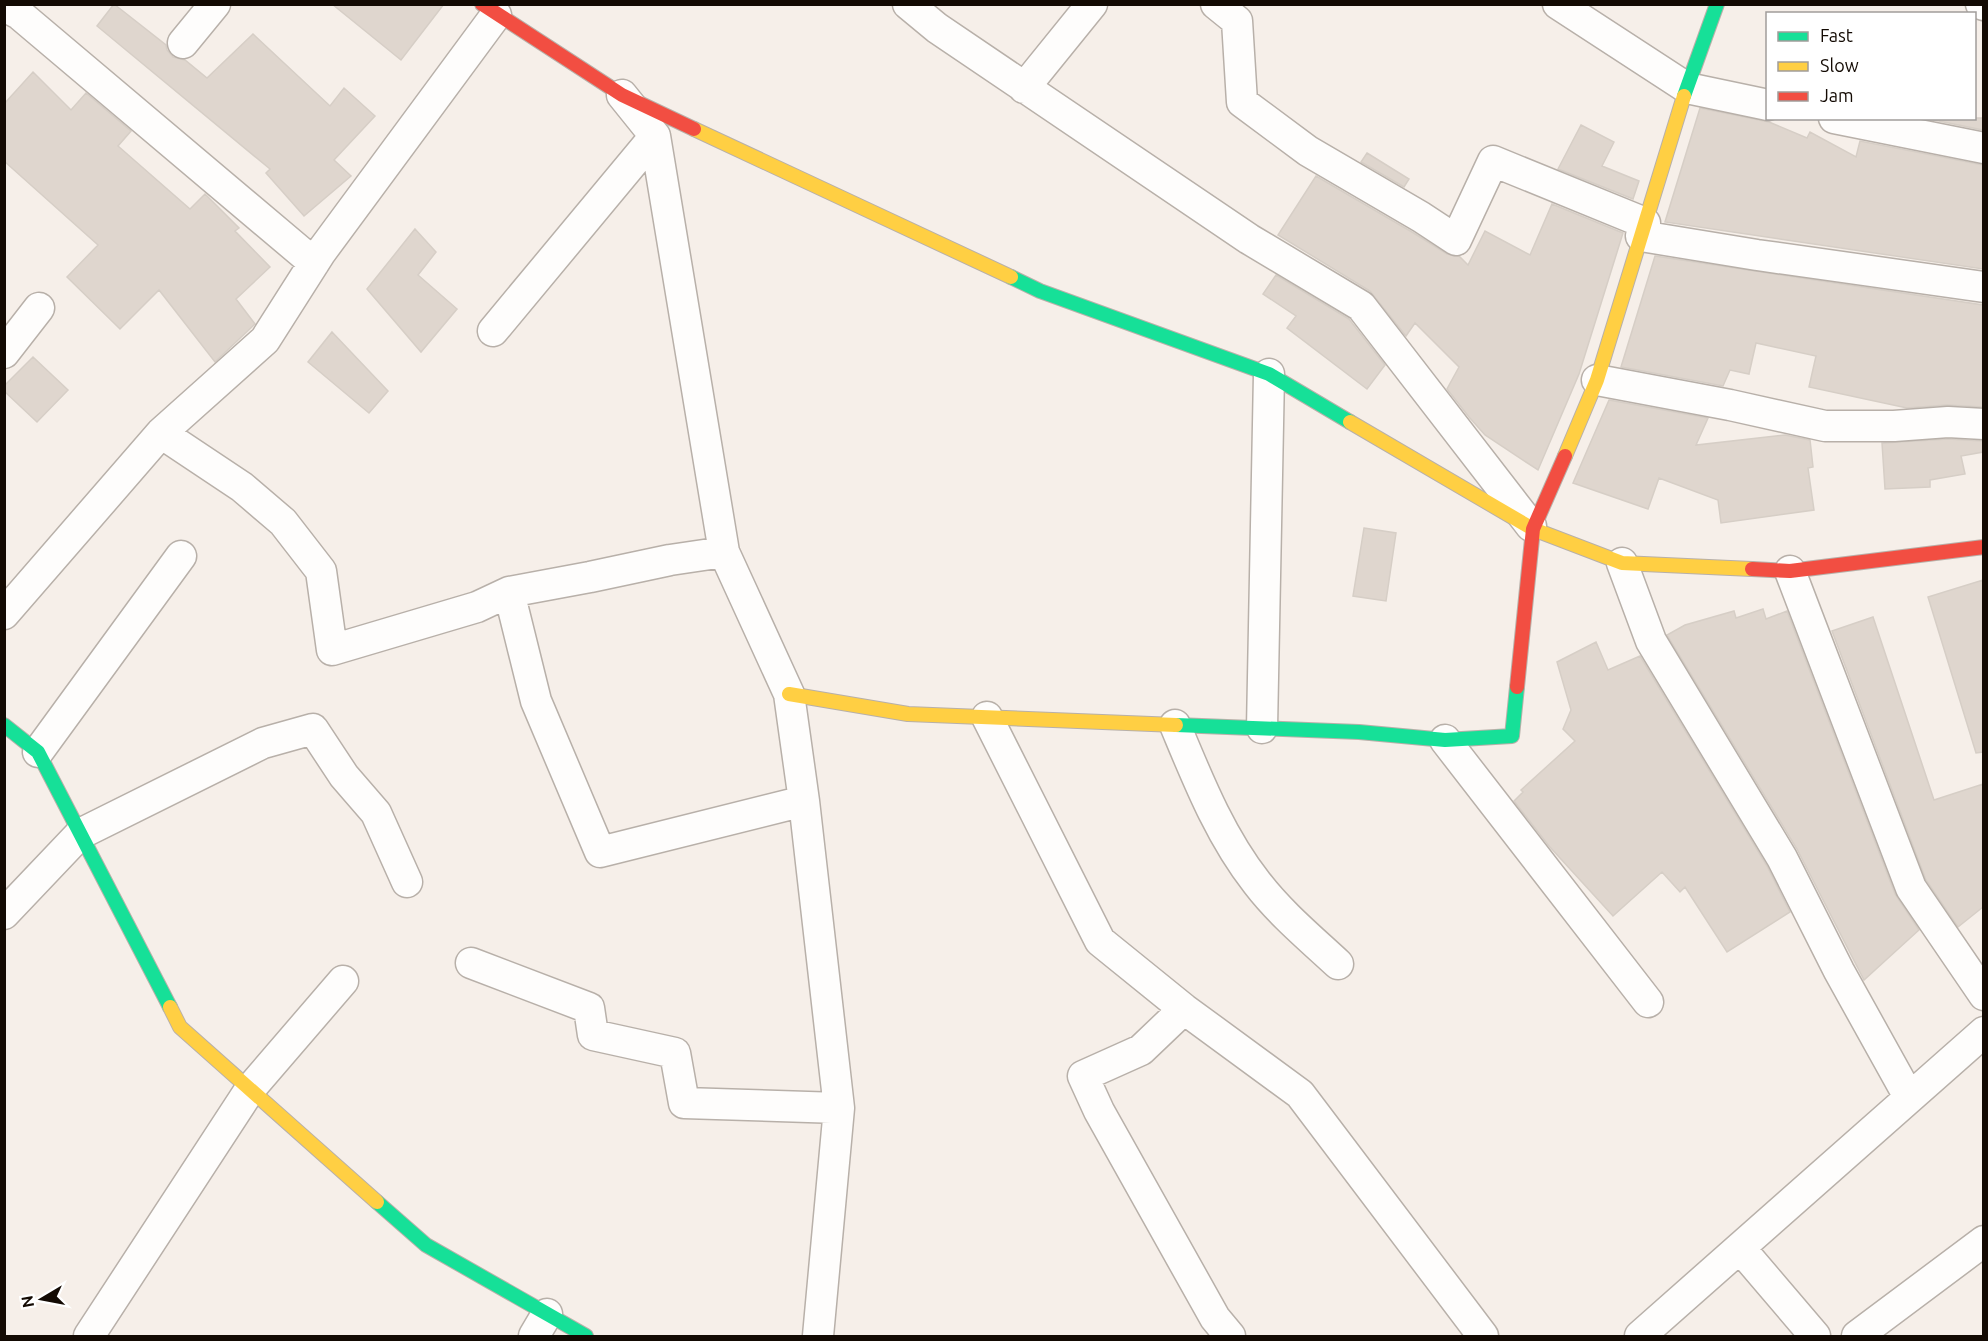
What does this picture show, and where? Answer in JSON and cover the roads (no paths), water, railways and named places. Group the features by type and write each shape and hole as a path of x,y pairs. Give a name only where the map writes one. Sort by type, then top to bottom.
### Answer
{"street":[{"path":"183,43 215,4"},
{"path":"908,4 937,28 1024,88 1249,239 1361,306 1533,529"},
{"path":"1024,88 1092,4"},
{"path":"1216,4 1238,21 1242,102 1308,151 1456,240 1493,161 1643,230 1757,255 1983,287"},
{"path":"1558,4 1687,88 1766,105"},
{"path":"789,694 908,714 1359,732 1445,740 1512,736 1533,529 1597,380 1687,88 1717,4"},
{"path":"4,6 20,14 314,263"},
{"path":"4,614 161,433 265,340 314,263 489,10 622,95 1040,291 1269,374 1533,529 1622,563 1790,571 1983,547"},
{"path":"622,95 655,136 724,552 789,694 804,801 839,1107 818,1336"},
{"path":"1844,120 1983,148"},
{"path":"493,331 655,136"},
{"path":"4,353 39,308"},
{"path":"1262,728 1269,374"},
{"path":"1597,380 1825,426 1894,426 1948,422 1983,424"},
{"path":"161,433 242,487 283,522 321,571 332,650 477,607 509,592 670,560 724,552"},
{"path":"38,752 181,556"},
{"path":"1622,563 1651,641 1782,858 1839,971 1909,1097"},
{"path":"1790,571 1911,888 1983,995"},
{"path":"509,592 536,700 600,852 804,801"},
{"path":"987,717 1100,941 1184,1009 1300,1094 1483,1336"},
{"path":"4,725 38,752 180,1027 426,1245 541,1325 586,1336"},
{"path":"1175,725 1216,820 1257,883 1288,918 1338,963"},
{"path":"4,914 80,834 263,743 313,729 344,776 376,813 406,882"},
{"path":"1445,740 1648,1002"},
{"path":"471,963 589,1008 593,1035 675,1053 684,1103 839,1107"},
{"path":"89,1336 251,1088 343,981"},
{"path":"1184,1009 1142,1050 1083,1076 1099,1111 1215,1318 1230,1336"},
{"path":"1640,1336 1983,1032"},
{"path":"1857,1336 1983,1241"},
{"path":"1740,1248 1815,1336"}]}
